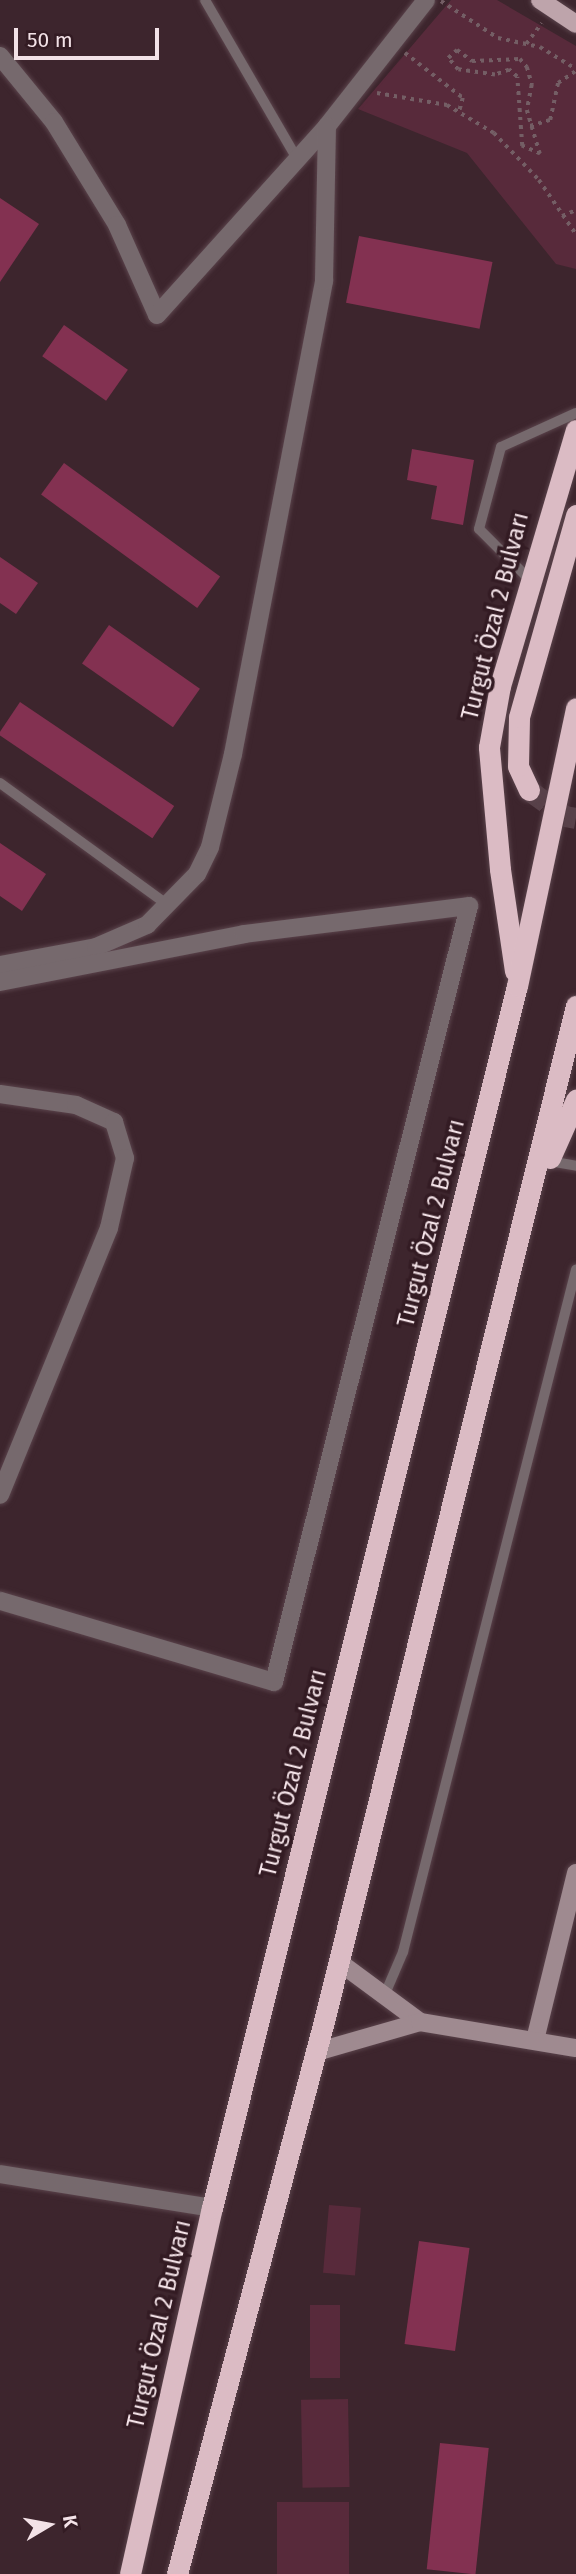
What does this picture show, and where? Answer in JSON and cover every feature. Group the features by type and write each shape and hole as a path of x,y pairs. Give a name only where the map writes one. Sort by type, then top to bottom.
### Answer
{"highway":[{"name":"Turgut Özal 2 Bulvarı","path":"517,986 500,869 489,747 500,686 576,430"},
{"name":"Turgut Özal 2 Bulvarı","path":"529,790 518,766 519,717 576,515"},
{"name":"Turgut Özal 2 Bulvarı","path":"130,2574 212,2208 517,986 576,708"},
{"path":"177,2574 339,1962 576,1006"},
{"path":"529,1204 576,1100"}],"main road":[{"path":"540,0 576,24"}],"street":[{"path":"0,56 54,122 117,225 157,315 327,126 426,1"},
{"path":"0,965 122,938 169,906 197,874 210,847 233,754 324,281 328,233 327,126"},
{"path":"0,982 244,934 469,906 274,1682 0,1601"},
{"path":"0,1094 76,1105 114,1122 125,1158 109,1228 0,1495"},
{"path":"536,2040 576,1873"},
{"path":"339,1962 420,2022"},
{"path":"316,2052 420,2022 576,2048"},
{"path":"0,2174 212,2208"}],"lane":[{"path":"205,0 297,159"},
{"path":"530,580 479,529 501,447 576,413"},
{"path":"0,783 169,906"},
{"path":"549,1161 576,1166"},
{"path":"385,1994 403,1952 576,1270"}],"path":[{"path":"426,1 442,1 498,38 540,47 576,70 558,83 550,120 530,126"},
{"path":"393,42 424,72 463,98 459,113"},
{"path":"457,50 472,61 520,59 531,75 527,110 530,126 540,154 522,146 517,77 509,70 495,75 457,70 448,58 450,52 457,50"},
{"path":"355,90 429,101 459,113 494,133 539,180 576,234"},
{"path":"562,216 576,210"}],"shaded area":[{"path":"451,0 497,0 576,46 576,269 556,264 467,153 358,109"},
{"path":"329,2205 361,2208 355,2276 323,2273"},
{"path":"310,2305 340,2305 340,2378 310,2378"},
{"path":"348,2399 350,2487 303,2488 301,2400"},
{"path":"277,2502 349,2502 349,2574 277,2574"}],"building":[{"path":"0,198 39,224 0,282"},
{"path":"359,236 493,262 480,329 346,303"},
{"path":"64,325 128,370 106,401 42,356"},
{"path":"412,449 474,460 463,525 431,519 437,486 407,480"},
{"path":"64,463 220,576 197,608 41,495"},
{"path":"0,557 38,583 16,614 0,603"},
{"path":"109,625 200,689 173,727 82,664"},
{"path":"20,702 174,806 152,838 0,736"},
{"path":"0,843 46,874 22,911 0,896"},
{"path":"419,2241 470,2248 455,2351 405,2344"},
{"path":"440,2443 489,2448 476,2574 427,2569"}],"tunnel":[{"path":"529,790 565,816 576,818"}]}
